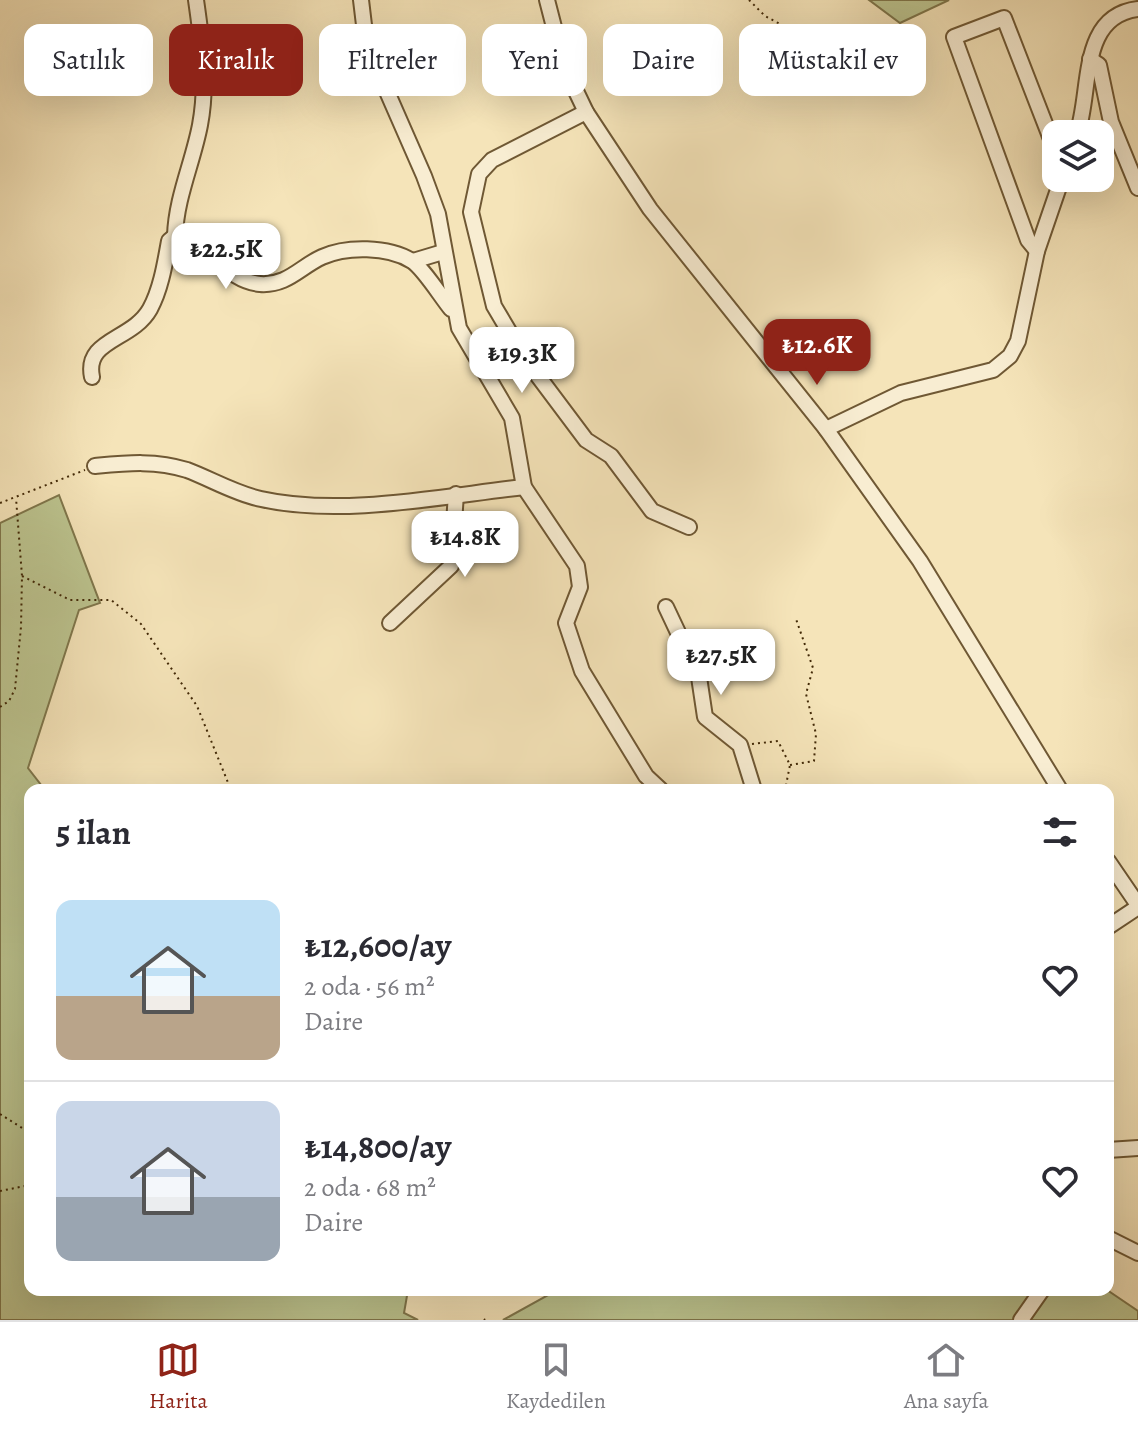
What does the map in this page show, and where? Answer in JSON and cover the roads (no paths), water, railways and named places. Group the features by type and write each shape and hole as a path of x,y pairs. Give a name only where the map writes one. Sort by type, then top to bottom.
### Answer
{"street":[{"path":"92,377 91,361 99,348 139,324 150,308 169,241 175,236 204,96 202,37 196,0"},
{"path":"361,0 369,48 438,214 454,312 464,340 512,418 524,487 577,566 580,587 566,623 582,671 646,776 655,784"},
{"path":"547,0 564,66 586,112 650,209 826,429 920,561 1056,784"},
{"path":"1081,120 1095,39 1118,15 1138,9"},
{"path":"1037,251 1028,240 954,37 1004,18 1044,120"},
{"path":"1090,59 1099,65 1111,122 1138,188"},
{"path":"586,112 492,160 479,174 471,212 494,306 526,360 586,440 611,456 652,511 689,527"},
{"path":"826,429 901,393 982,374 1003,364 1018,341 1037,251 1057,192"},
{"path":"175,236 180,236 241,279 260,284 279,282 321,258 349,249 382,251 413,261 454,312"},
{"path":"413,261 443,252"},
{"path":"95,466 140,461 184,470 259,499 301,505 362,504 524,487"},
{"path":"390,623 451,566 456,494"},
{"path":"666,607 699,677 705,717 740,745 752,784"},
{"path":"1114,870 1138,906 1114,923"},
{"path":"1114,1150 1138,1148"},
{"path":"1114,1242 1138,1253"},
{"path":"1021,1320 1038,1296"}]}
